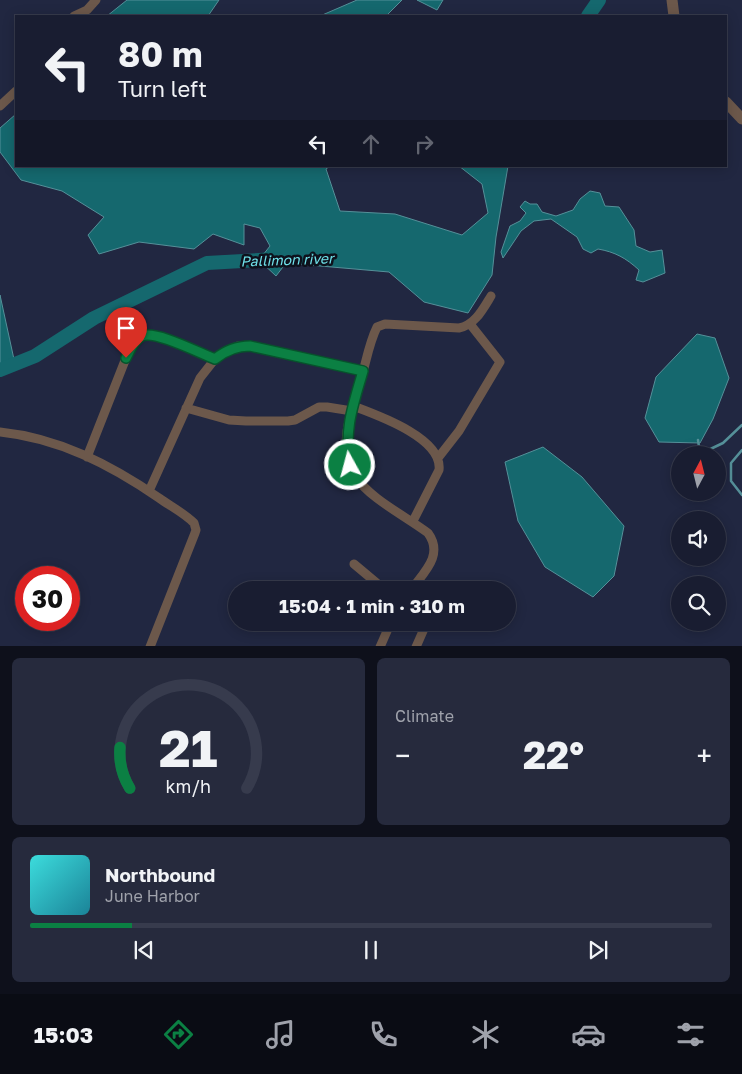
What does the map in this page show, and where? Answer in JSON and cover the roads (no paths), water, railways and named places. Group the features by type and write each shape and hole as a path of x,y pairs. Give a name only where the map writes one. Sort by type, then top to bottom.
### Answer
{"street":[{"path":"76,15 87,10 96,0"},
{"path":"672,0 674,15"},
{"path":"0,106 15,92"},
{"path":"727,103 741,115"},
{"path":"417,581 432,559 434,543 428,533 368,490 356,477 350,465 347,447 348,428 353,408 374,334 380,325 459,328 470,324 478,316 491,296"},
{"path":"438,458 459,431 500,362 470,324"},
{"path":"87,457 126,358 133,345 141,337 148,335 159,337 215,359"},
{"path":"149,491 200,378 215,359 228,350 238,346 250,346 363,371"},
{"path":"186,408 229,420 288,421 295,420 318,407 353,408 393,422 410,431 429,448 440,463 439,470 413,521"},
{"path":"0,432 48,441 112,468 149,491 194,523 196,530 150,646"},
{"path":"354,564 374,581"},
{"path":"380,646 387,631"},
{"path":"416,646 423,631"}],"water":[{"path":"127,0 219,0 209,15 108,15"},
{"path":"357,0 402,0 387,15 322,15"},
{"path":"417,0 443,0 437,10"},
{"path":"15,115 15,167 329,167 326,169 340,211 395,214 462,235 488,213 482,184 460,167 508,167 496,237 492,275 468,313 424,302 389,272 286,263 276,276 259,260 270,246 260,228 244,224 244,245 213,234 194,249 139,242 99,254 88,235 104,217 62,191 21,180 0,152 0,128"},
{"path":"590,191 600,193 605,206 619,207 634,230 636,246 650,252 662,250 665,273 643,282 636,280 639,270 630,262 604,250 598,249 591,253 583,249 577,237 551,219 534,221 521,231 503,258 501,252 510,226 520,221 526,213 520,207 525,201 530,204 537,204 542,212 556,216 573,210 580,199"},
{"path":"0,295 15,364 0,370"},
{"path":"697,334 715,338 729,378 713,419 700,443 659,442 645,418 656,377"},
{"path":"543,447 582,477 624,526 614,576 593,597 545,567 518,521 505,462"}],"waterway":[{"name":"Pallimon river","path":"589,15 599,0"},
{"name":"Pallimon river","path":"0,370 35,356 94,318 207,263 277,259"},
{"path":"698,440 700,454 723,443 742,425"},
{"path":"742,450 731,463 731,481 742,495"}]}
